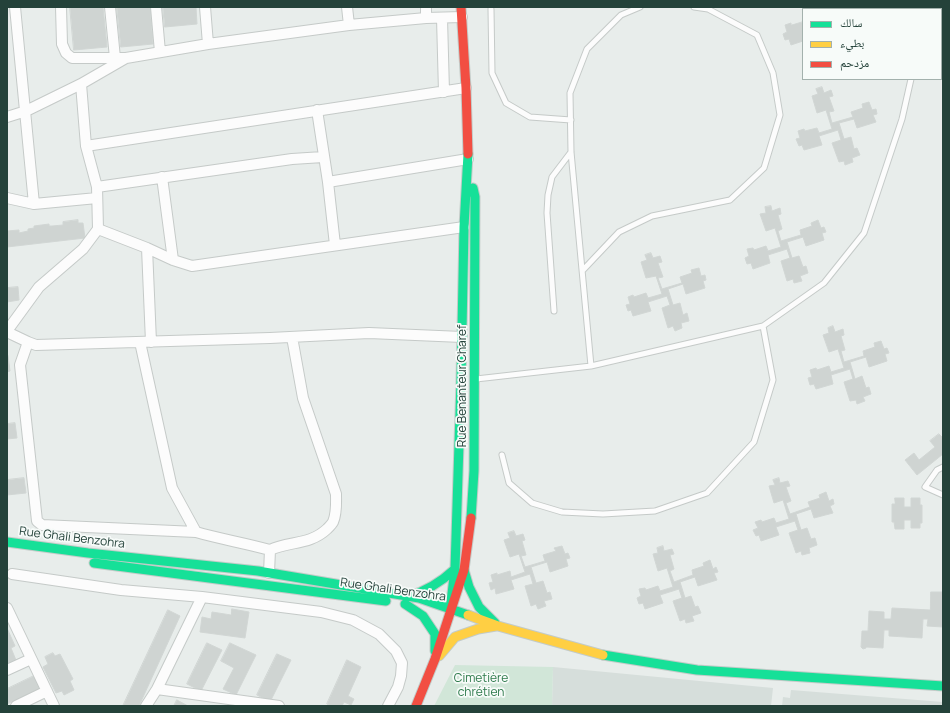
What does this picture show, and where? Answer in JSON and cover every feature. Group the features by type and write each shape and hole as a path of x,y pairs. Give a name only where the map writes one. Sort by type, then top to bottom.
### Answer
{"main road":[{"name":"Rue Benanteur Charef","path":"450,610 455,569 464,227 468,159 462,12"},
{"name":"Rue Benanteur Charef","path":"416,706 435,660 464,570 470,526 474,471 475,197 468,159"},
{"name":"Rue Ghali Benzohra","path":"7,542 269,573 406,600"},
{"name":"Rue Ghali Benzohra","path":"7,551 406,600 419,598 498,626 604,655 697,670 943,686"},
{"path":"435,660 435,634 423,616 406,600 440,583 455,569"},
{"path":"464,570 469,586 480,608 498,626"},
{"path":"435,660 455,637 478,629 498,626"}],"street":[{"path":"15,7 34,204"},
{"path":"61,7 62,44 66,53 72,58 126,58 208,44 348,25 442,18 462,12"},
{"path":"110,7 115,58"},
{"path":"156,7 160,52"},
{"path":"205,7 208,44"},
{"path":"347,7 348,25"},
{"path":"426,7 426,18"},
{"path":"442,18 444,92"},
{"path":"7,117 26,111 81,84 126,58"},
{"path":"81,84 86,146 97,187 98,229 83,249 39,287 7,332 36,345 292,337 369,333 462,337"},
{"path":"86,146 466,88"},
{"path":"318,110 335,245"},
{"path":"97,187 292,159 323,157"},
{"path":"328,182 468,159"},
{"path":"162,177 173,260"},
{"path":"7,198 34,204 97,198"},
{"path":"98,229 173,260 192,266 464,227"},
{"path":"147,248 146,342 172,488 196,532"},
{"path":"28,342 20,365 38,521 40,524 196,532 270,550 280,546 310,540 321,534 333,523 336,509 336,494 303,398 292,337"},
{"path":"269,573 270,550"},
{"path":"12,574 121,590 202,597 321,612 353,620 379,634 396,651 402,663 398,687 388,706"},
{"path":"146,706 202,597"},
{"path":"7,608 54,706"},
{"path":"7,670 31,659"},
{"path":"156,689 279,706"},
{"path":"16,706 47,691"}],"lane":[{"path":"591,366 571,152 570,93 587,49 621,15 640,7"},
{"path":"583,270 619,232 652,216 730,200 764,168 780,115 773,73 757,35 708,9 694,7"},
{"path":"491,9 492,72 506,103 530,116 571,120"},
{"path":"461,381 591,366 763,326 824,283 864,233 902,119 911,80"},
{"path":"554,310 547,213 548,195 552,177 571,152"},
{"path":"502,455 509,484 532,504 562,512 603,514 655,511 707,494 754,442 773,380 763,326"},
{"path":"943,467 937,470 925,487 943,495"}],"shaded area":[{"path":"553,667 773,688 771,706 552,706"},
{"path":"791,690 943,702 943,706 782,706 783,697 790,698"}],"green space":[{"name":"Cimetière chrétien","path":"455,665 553,667 552,706 434,706"}],"building":[{"path":"70,7 103,7 107,47 74,50"},
{"path":"117,7 150,7 153,44 121,47"},
{"path":"163,7 196,7 197,24 165,27"},
{"path":"863,7 864,8 838,8"},
{"path":"802,22 802,41 791,45 789,39 785,40 783,34 787,32 785,25 791,23 791,25"},
{"path":"822,87 824,93 831,90 833,96 829,97 834,111 829,112 832,123 853,117 851,112 863,108 862,104 869,102 872,110 876,109 877,114 873,115 876,122 857,128 854,119 839,123 844,139 851,137 854,149 857,148 860,155 852,158 853,162 845,165 844,161 839,162 832,143 841,140 838,130 819,136 822,145 804,150 802,145 799,146 796,139 800,138 798,131 804,129 805,131 817,128 819,133 832,129 826,110 817,113 812,96 818,94 816,89"},
{"path":"771,206 772,211 780,208 781,214 778,215 782,229 778,231 781,241 801,235 800,230 812,226 811,223 818,220 821,228 824,227 826,232 822,233 824,240 806,246 803,237 787,242 792,258 799,256 803,267 806,266 808,273 800,276 802,281 794,283 793,279 787,281 781,261 790,258 787,249 768,255 770,263 753,269 751,263 747,264 745,258 749,256 747,249 753,248 754,250 766,246 768,251 781,247 775,228 766,231 760,214 766,213 765,207"},
{"path":"78,220 78,223 83,223 85,238 7,247 7,231 19,230 19,233 28,231 28,229 34,228 34,226 49,224 49,226 63,225 63,222"},
{"path":"651,253 653,258 660,256 662,262 658,263 663,277 658,278 662,289 682,283 680,277 692,273 691,270 699,268 701,276 705,275 706,280 703,281 705,288 686,294 683,284 668,289 673,305 680,303 683,315 687,313 689,321 681,323 682,328 675,331 673,326 668,328 662,308 670,305 667,296 648,302 651,311 633,316 631,310 628,311 626,305 630,304 628,297 633,295 634,297 646,293 648,298 662,294 656,276 646,278 641,262 647,260 645,255"},
{"path":"18,287 19,300 7,302 7,288"},
{"path":"833,326 835,332 843,329 844,335 841,336 845,350 841,351 844,362 864,356 863,351 875,347 874,343 881,341 884,349 887,348 889,353 885,354 887,361 869,367 866,357 850,362 855,379 862,376 866,388 869,387 871,394 863,397 865,401 857,404 856,400 850,401 844,382 853,379 850,369 831,375 833,384 816,389 814,384 810,385 808,378 812,377 810,370 816,368 817,370 829,366 831,372 844,368 838,349 829,352 823,335 829,333 828,328"},
{"path":"8,356 10,371 7,372 7,357"},
{"path":"15,423 17,438 7,439 7,424"},
{"path":"939,434 943,438 943,454 917,475 905,460 914,453 919,460 935,447 930,441"},
{"path":"24,478 26,493 7,495 7,480"},
{"path":"779,478 780,483 788,481 790,486 786,487 791,501 786,503 790,514 810,507 808,502 820,498 819,495 826,492 829,501 833,499 834,504 830,506 833,513 814,518 811,509 796,514 801,530 807,528 811,539 815,538 817,545 809,548 810,553 802,555 801,551 796,553 789,533 798,530 795,521 776,527 779,535 761,541 759,535 756,536 753,530 758,528 755,522 761,520 762,522 774,518 776,523 789,519 783,500 774,503 769,486 775,485 773,480"},
{"path":"895,498 904,498 904,507 911,507 911,498 920,498 920,505 922,505 922,523 920,523 920,528 911,528 911,520 904,520 904,529 895,529 894,522 892,522 892,504 895,504"},
{"path":"514,531 516,536 523,534 525,540 522,541 526,555 521,556 525,567 545,561 543,555 556,551 554,548 562,546 565,554 568,553 570,558 566,559 568,566 550,572 547,562 531,567 536,583 543,581 547,593 550,592 552,599 544,601 546,606 538,609 536,604 531,606 525,586 533,584 530,574 511,580 514,589 496,594 495,588 491,590 489,583 493,582 491,575 497,573 497,575 510,571 511,577 525,572 519,554 510,557 504,540 510,538 508,533"},
{"path":"663,546 664,551 672,549 674,554 670,555 674,569 670,571 674,582 693,575 692,570 704,566 703,563 710,560 713,569 716,567 718,572 714,573 717,580 698,586 695,577 680,582 685,598 691,596 695,607 698,606 701,613 692,616 694,621 686,623 685,619 680,621 673,601 682,598 679,589 660,595 663,603 645,609 643,603 639,604 637,598 641,596 639,589 645,588 646,590 658,586 660,591 673,587 667,568 658,571 653,554 658,553 657,548"},
{"path":"931,592 943,592 943,627 927,626 928,619 923,619 922,638 889,636 889,630 884,630 883,648 866,647 863,649 861,647 862,631 868,631 869,611 884,612 884,619 891,619 892,608 930,610"},
{"path":"232,609 249,612 245,638 200,632 202,617 211,619 212,612 231,615"},
{"path":"168,610 180,616 139,706 123,706"},
{"path":"7,628 15,646 11,648 18,665 7,669"},
{"path":"207,643 222,650 201,691 187,684"},
{"path":"230,643 256,655 236,695 223,689 234,668 221,661"},
{"path":"53,653 55,656 60,654 73,679 70,681 74,690 64,695 62,691 56,693 43,667 48,664 45,657"},
{"path":"277,654 291,660 270,702 257,695"},
{"path":"347,660 361,667 348,696 354,699 351,705 344,702 342,706 330,706 327,704"},
{"path":"36,675 42,688 7,704 7,689"},
{"path":"177,700 188,706 174,706"}],"traffic: fast":[{"path":"450,610 455,569 464,227 468,154"},
{"path":"471,518 474,471 475,197 473,188"},
{"path":"7,542 88,553 258,571 419,598 468,615"},
{"path":"94,563 386,601"},
{"path":"409,596 434,586 455,569"},
{"path":"464,570 469,587 479,607 495,623"},
{"path":"405,604 423,616 435,634 435,651"},
{"path":"603,655 697,670 943,686"}],"traffic: slow":[{"path":"468,615 498,626 603,655"},
{"path":"439,656 455,637 478,629 496,626"}],"traffic: jam":[{"path":"461,7 468,154"},
{"path":"416,706 435,659 464,570 471,518"}]}
